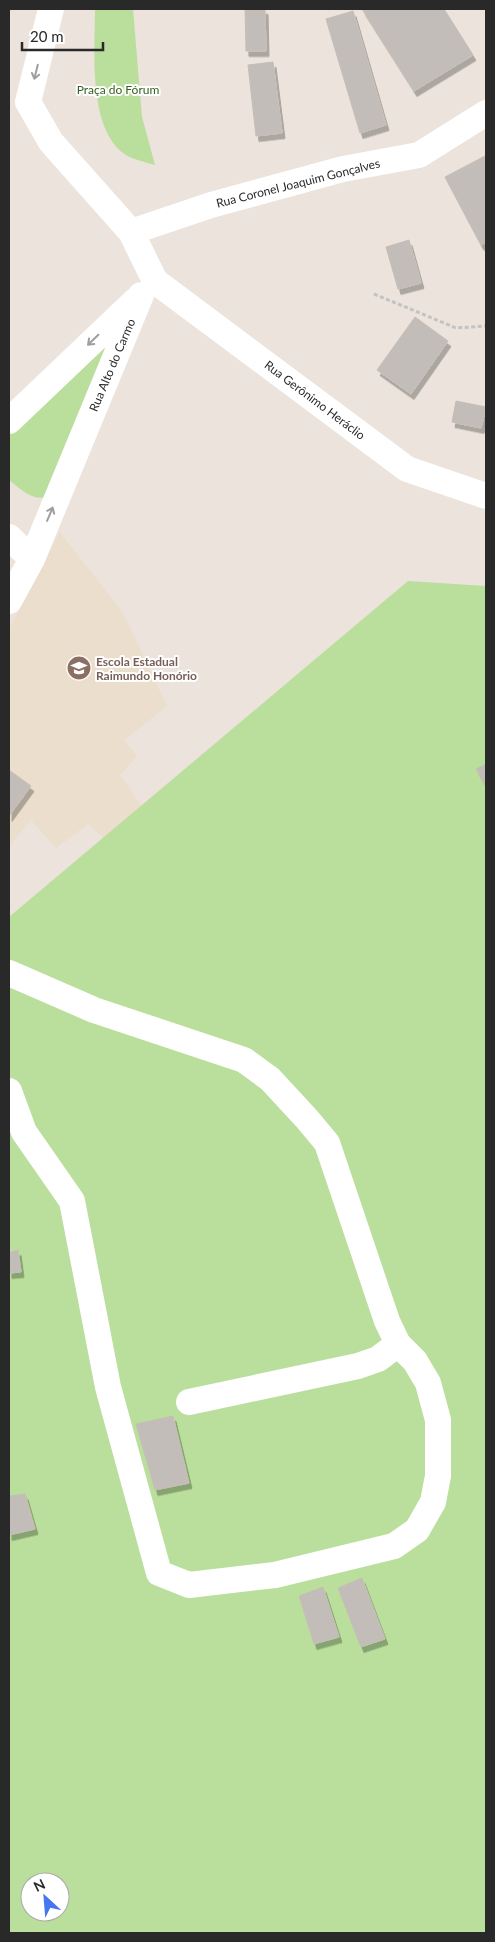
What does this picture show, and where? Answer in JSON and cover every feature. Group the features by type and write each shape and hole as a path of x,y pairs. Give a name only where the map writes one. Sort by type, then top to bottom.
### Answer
{"street":[{"path":"52,9 18,97 51,142 131,232 148,288"},
{"name":"Rua Coronel Joaquim Gonçalves","path":"131,232 211,205 334,172 419,154 486,112"},
{"name":"Rua Alto do Carmo","path":"9,421 148,288"},
{"name":"Rua Alto do Carmo","path":"9,601 32,558 148,288"},
{"name":"Rua Gerônimo Heráclio","path":"148,288 407,469 486,496"},
{"path":"9,537 32,558"},
{"path":"9,973 94,1010 244,1060 270,1079 327,1143 387,1321 398,1344 415,1361 428,1382 438,1420 438,1476 433,1502 417,1530 394,1546 275,1575 189,1585 159,1574 108,1386 72,1201 24,1132 9,1091"},
{"path":"189,1402 358,1366 378,1358 398,1344"}],"path":[{"path":"374,294 456,328 486,326"}],"shaded area":[{"name":"Escola Estadual Raimundo Honório","path":"60,532 123,613 167,706 124,740 137,756 120,775 143,808 107,841 88,824 56,848 31,820 9,846 9,629"}],"green space":[{"name":"Praça do Fórum","path":"95,9 133,9 142,117 155,165 126,155 113,143 105,127 99,108 96,88"},
{"path":"129,306 46,496 42,498 32,496 9,480 9,407"},
{"path":"408,581 486,586 486,1933 9,1933 9,917"}],"building":[{"path":"245,9 265,9 266,51 246,51"},
{"path":"362,9 444,9 473,55 414,91"},
{"path":"353,11 386,125 360,133 326,19"},
{"path":"273,62 282,133 256,136 248,65"},
{"path":"485,156 486,242 481,245 445,177"},
{"path":"409,240 421,283 398,289 386,247"},
{"path":"415,317 448,341 411,394 377,370"},
{"path":"456,401 486,407 481,428 452,422"},
{"path":"486,764 486,786 476,769"},
{"path":"9,770 31,786 9,816"},
{"path":"18,1250 21,1272 9,1273 9,1253"},
{"path":"173,1416 189,1483 155,1490 136,1424"},
{"path":"25,1494 35,1529 9,1535 9,1496"},
{"path":"362,1578 385,1639 361,1647 338,1588"},
{"path":"323,1587 339,1637 314,1644 299,1596"}],"place":[{"name":"Escola Estadual Raimundo Honório","path":"79,668"}]}
